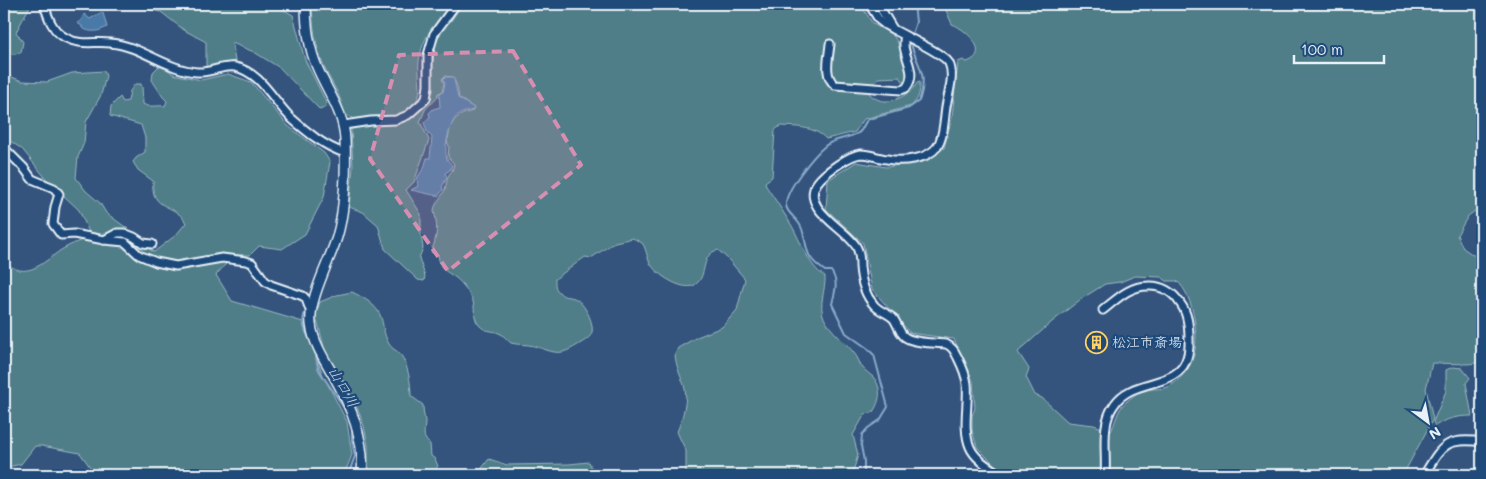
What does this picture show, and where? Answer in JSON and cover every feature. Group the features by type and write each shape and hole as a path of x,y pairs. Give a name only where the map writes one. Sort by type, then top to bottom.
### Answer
{"main road":[{"path":"306,4 310,46 318,69 341,115 344,125 345,153 341,223 311,314 311,324 320,351 357,428 362,453 363,474"}],"street":[{"path":"44,4 49,21 65,38 86,44 111,43 125,46 174,66 198,72 235,67 251,74 264,86 290,117 331,149 345,153"},
{"path":"344,125 396,120 408,115 426,99 428,55 434,34 456,4"},
{"path":"869,4 879,20 895,31 940,54 948,62 951,77 942,133 936,147 926,155 902,160 888,160 868,155 855,156 821,178 815,187 814,197 826,219 853,242 857,248 862,283 876,307 892,317 905,337 911,340 946,344 954,351 967,382 967,433 970,448 980,460 1002,475"},
{"path":"878,4 895,31"},
{"path":"830,44 828,76 835,85 901,90 909,85 911,78 910,66 903,50 902,42 908,38"},
{"path":"4,148 32,179 54,188 59,194 53,224 58,233 125,242 140,255 156,262 176,266 222,258 239,259 252,263 265,281 303,296 306,299 311,314"},
{"path":"104,240 124,233 143,243 152,244"},
{"path":"1103,310 1128,290 1137,286 1162,288 1171,293 1184,308 1187,316 1190,345 1184,364 1174,375 1163,381 1134,387 1113,406 1106,426 1105,475"},
{"path":"1424,475 1442,448 1449,443 1458,440 1482,442"}],"highlighted area":[{"path":"513,51 581,165 448,271 370,159 399,55"}],"green space":[{"path":"4,4 31,4 16,32 23,42 21,52 16,54 10,53 4,48"},
{"path":"144,4 273,4 293,15 305,60 327,104 320,110 280,68 254,52 232,43 235,61 206,67 206,42 184,30 161,12 146,9"},
{"path":"312,4 450,4 428,34 423,45 419,62 419,96 406,112 398,115 361,119 350,117 346,114 318,51"},
{"path":"462,4 862,4 873,24 892,34 897,41 909,71 908,82 905,84 900,77 878,78 869,93 881,101 895,100 909,92 920,82 919,96 916,101 911,106 864,119 855,132 826,139 810,129 780,126 775,130 772,177 765,182 792,226 810,261 825,276 822,302 824,318 830,328 855,355 862,367 873,377 878,386 879,395 875,409 872,413 865,414 853,435 858,455 852,475 690,475 686,472 686,451 677,432 686,396 675,355 678,348 697,337 722,327 737,310 745,279 718,250 712,252 706,260 700,280 691,286 679,285 655,270 650,264 643,244 633,238 615,242 591,258 585,257 555,279 557,290 563,296 578,300 587,313 592,328 589,337 583,342 563,352 553,352 531,345 511,343 501,334 481,327 476,319 471,296 458,280 442,267 438,255 431,252 435,241 437,225 434,210 444,192 454,164 448,157 449,146 447,141 450,128 457,118 473,111 474,108 459,98 453,77 445,76 442,79 444,83 442,92 438,93 435,101 427,108 420,122 429,140 414,182 406,190 421,214 423,248 419,258 425,276 424,281 418,280 385,249 378,225 363,212 349,207 353,167 351,129 398,123 408,118 421,106 433,92 432,67 437,33 451,21"},
{"path":"940,4 1301,4 1307,9 1315,10 1330,4 1482,4 1482,206 1468,216 1457,235 1463,248 1482,261 1482,362 1469,364 1432,363 1426,389 1433,419 1403,475 1008,475 999,469 977,447 972,430 972,416 975,408 973,381 954,339 910,333 872,289 863,243 826,209 828,180 856,162 886,167 927,161 944,148 952,117 958,62 963,60 967,62 974,58 977,53 977,47 964,31 952,24 944,6","holes":["1135,276 1161,277 1167,281 1177,281 1183,288 1188,296 1194,317 1196,339 1193,358 1180,379 1168,387 1148,389 1137,393 1120,409 1110,433 1094,425 1068,422 1042,398 1035,395 1026,377 1029,369 1018,352 1081,299 1105,284 1120,282"]},
{"path":"161,64 173,74 201,80 228,74 251,82 288,126 324,153 330,162 324,197 305,234 282,249 259,246 250,255 234,255 216,275 232,301 303,322 323,375 347,422 352,455 344,475 96,475 80,453 42,446 35,446 21,464 4,468 4,261 20,270 34,268 64,248 86,238 89,232 79,210 48,181 22,149 4,137 4,74 22,81 47,82 72,73 104,71 106,76 101,95 86,122 84,143 78,157 76,178 86,191 100,203 106,213 128,229 127,236 154,252 176,235 186,223 182,216 155,198 153,181 138,170 133,162 145,152 145,138 141,125 110,116 111,106 120,97 123,102 128,101 130,91 135,84 141,84 143,104 165,106 167,101 152,80 153,72"},
{"path":"352,292 365,299 379,312 389,344 400,354 405,363 410,380 411,396 423,405 424,437 430,444 431,456 435,459 438,466 431,475 372,475 368,471 368,445 364,426 358,410 325,351 315,316 320,302 337,295"},
{"path":"1453,367 1462,368 1470,378 1466,383 1472,416 1453,418 1435,426 1433,422 1446,391 1446,370"},
{"path":"489,459 507,465 589,462 595,475 481,475 479,472"}],"water":[{"path":"103,13 107,27 104,29 88,31 77,23 81,21 84,14 90,19"},
{"path":"445,77 453,77 458,98 474,108 458,115 452,123 448,136 446,155 447,160 452,165 450,170 445,173 447,177 442,187 443,190 438,196 411,190 418,186 417,178 424,168 427,158 430,158 432,137 427,132 424,122 430,117 429,113 433,109 440,107 439,94 443,92 445,83 443,79"}],"waterway":[{"path":"911,37 916,22 914,4"},
{"path":"864,475 861,446 862,435 868,428 880,420 888,407 874,355 846,333 832,304 836,287 835,279 831,271 825,271 810,257 800,225 786,207 786,203 796,181 808,164 825,146 833,141 858,133 869,119 909,108 919,101 923,83 922,76 910,41"},
{"name":"山口川","path":"306,311 303,321 304,326 315,351 318,368 344,407 350,421"},
{"name":"山口川","path":"348,475 355,456 352,441 352,425"}],"place":[{"name":"松江市斎場","path":"1096,342"}]}
